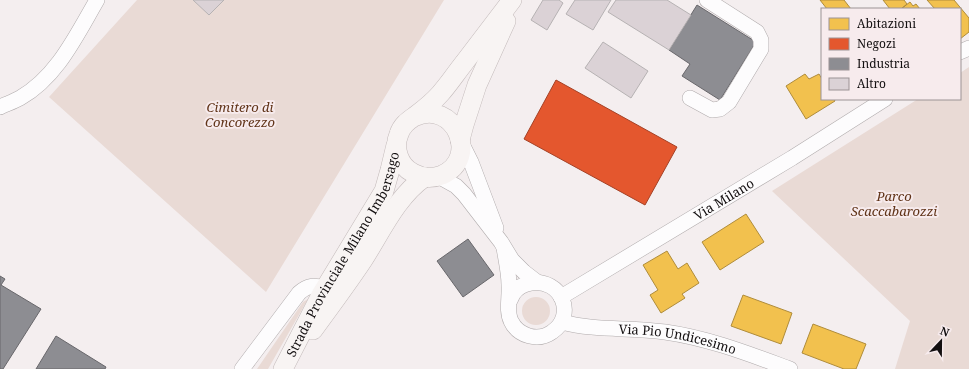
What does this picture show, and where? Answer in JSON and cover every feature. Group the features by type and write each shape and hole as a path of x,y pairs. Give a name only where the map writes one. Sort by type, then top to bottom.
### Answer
{"main road":[{"path":"414,117 430,113 437,114 444,117 455,127 459,134 461,147 456,163 449,171 432,177 414,174 404,166 398,154 396,146 397,138 403,126 439,96 512,0"},
{"path":"460,140 477,84 515,0"},
{"name":"Strada Provinciale Milano Imbersago","path":"284,369 325,288 384,191 397,138"},
{"name":"Strada Provinciale Milano Imbersago","path":"284,369 362,261 400,201 412,188 432,177"}],"street":[{"path":"0,107 20,98 37,86 53,70 65,54 97,0"},
{"path":"690,98 712,110 720,109 729,102 761,49 761,40 757,32 707,0"},
{"name":"Via Milano","path":"561,297 792,158 883,100"},
{"path":"460,140 471,162 503,245 509,284 508,311 510,320 515,328 522,334 531,337 540,337 549,334 557,329 562,322 564,305 561,297 551,286 544,283 528,283 520,287 513,294 509,302"},
{"path":"432,177 456,186 464,194 503,245 512,260 537,282"},
{"path":"242,369 292,301 304,288 316,286 325,288"},
{"name":"Via Pio Undicesimo","path":"562,322 589,327 646,330 682,334 715,342 790,369"}],"green space":[{"name":"Cimitero di Concorezzo","path":"137,0 444,0 266,292 49,97"},
{"name":"Parco Scaccabarozzi","path":"969,67 969,369 895,369 910,321 772,191 916,100 961,100 961,72"},
{"path":"536,297 546,301 550,311 546,321 536,325 526,321 522,311 526,301"},
{"path":"308,299 268,369 257,369 303,302"}],"building: Abitazioni":[{"path":"820,0 844,0 850,8 826,8"},
{"path":"883,0 904,0 907,4 902,8 889,8"},
{"path":"927,0 954,0 961,8 934,8"},
{"path":"910,2 913,6 916,4 919,8 902,8"},
{"path":"961,8 969,18 969,32 961,38"},
{"path":"805,74 809,79 819,74 821,77 821,100 835,101 806,119 786,86"},
{"path":"746,214 764,242 720,270 702,242"},
{"path":"667,251 678,269 687,263 699,283 682,294 685,298 661,313 650,295 658,290 643,265"},
{"path":"743,295 792,313 781,344 731,326"},
{"path":"813,324 866,344 856,369 844,369 802,353"}],"building: Negozi":[{"path":"556,80 677,147 645,205 524,139"}],"building: Industria":[{"path":"697,5 756,42 720,100 682,76 690,64 669,50"},
{"path":"468,239 494,275 463,297 437,261"},
{"path":"0,276 5,279 1,285 41,309 3,369 0,369"},
{"path":"56,336 106,367 105,369 36,369"}],"building: Altro":[{"path":"193,0 224,0 209,15"},
{"path":"543,0 559,0 563,3 547,30 531,20"},
{"path":"575,0 611,0 593,30 566,14"},
{"path":"616,0 667,0 691,15 669,50 608,12"},
{"path":"603,42 648,71 631,98 585,68"}]}
